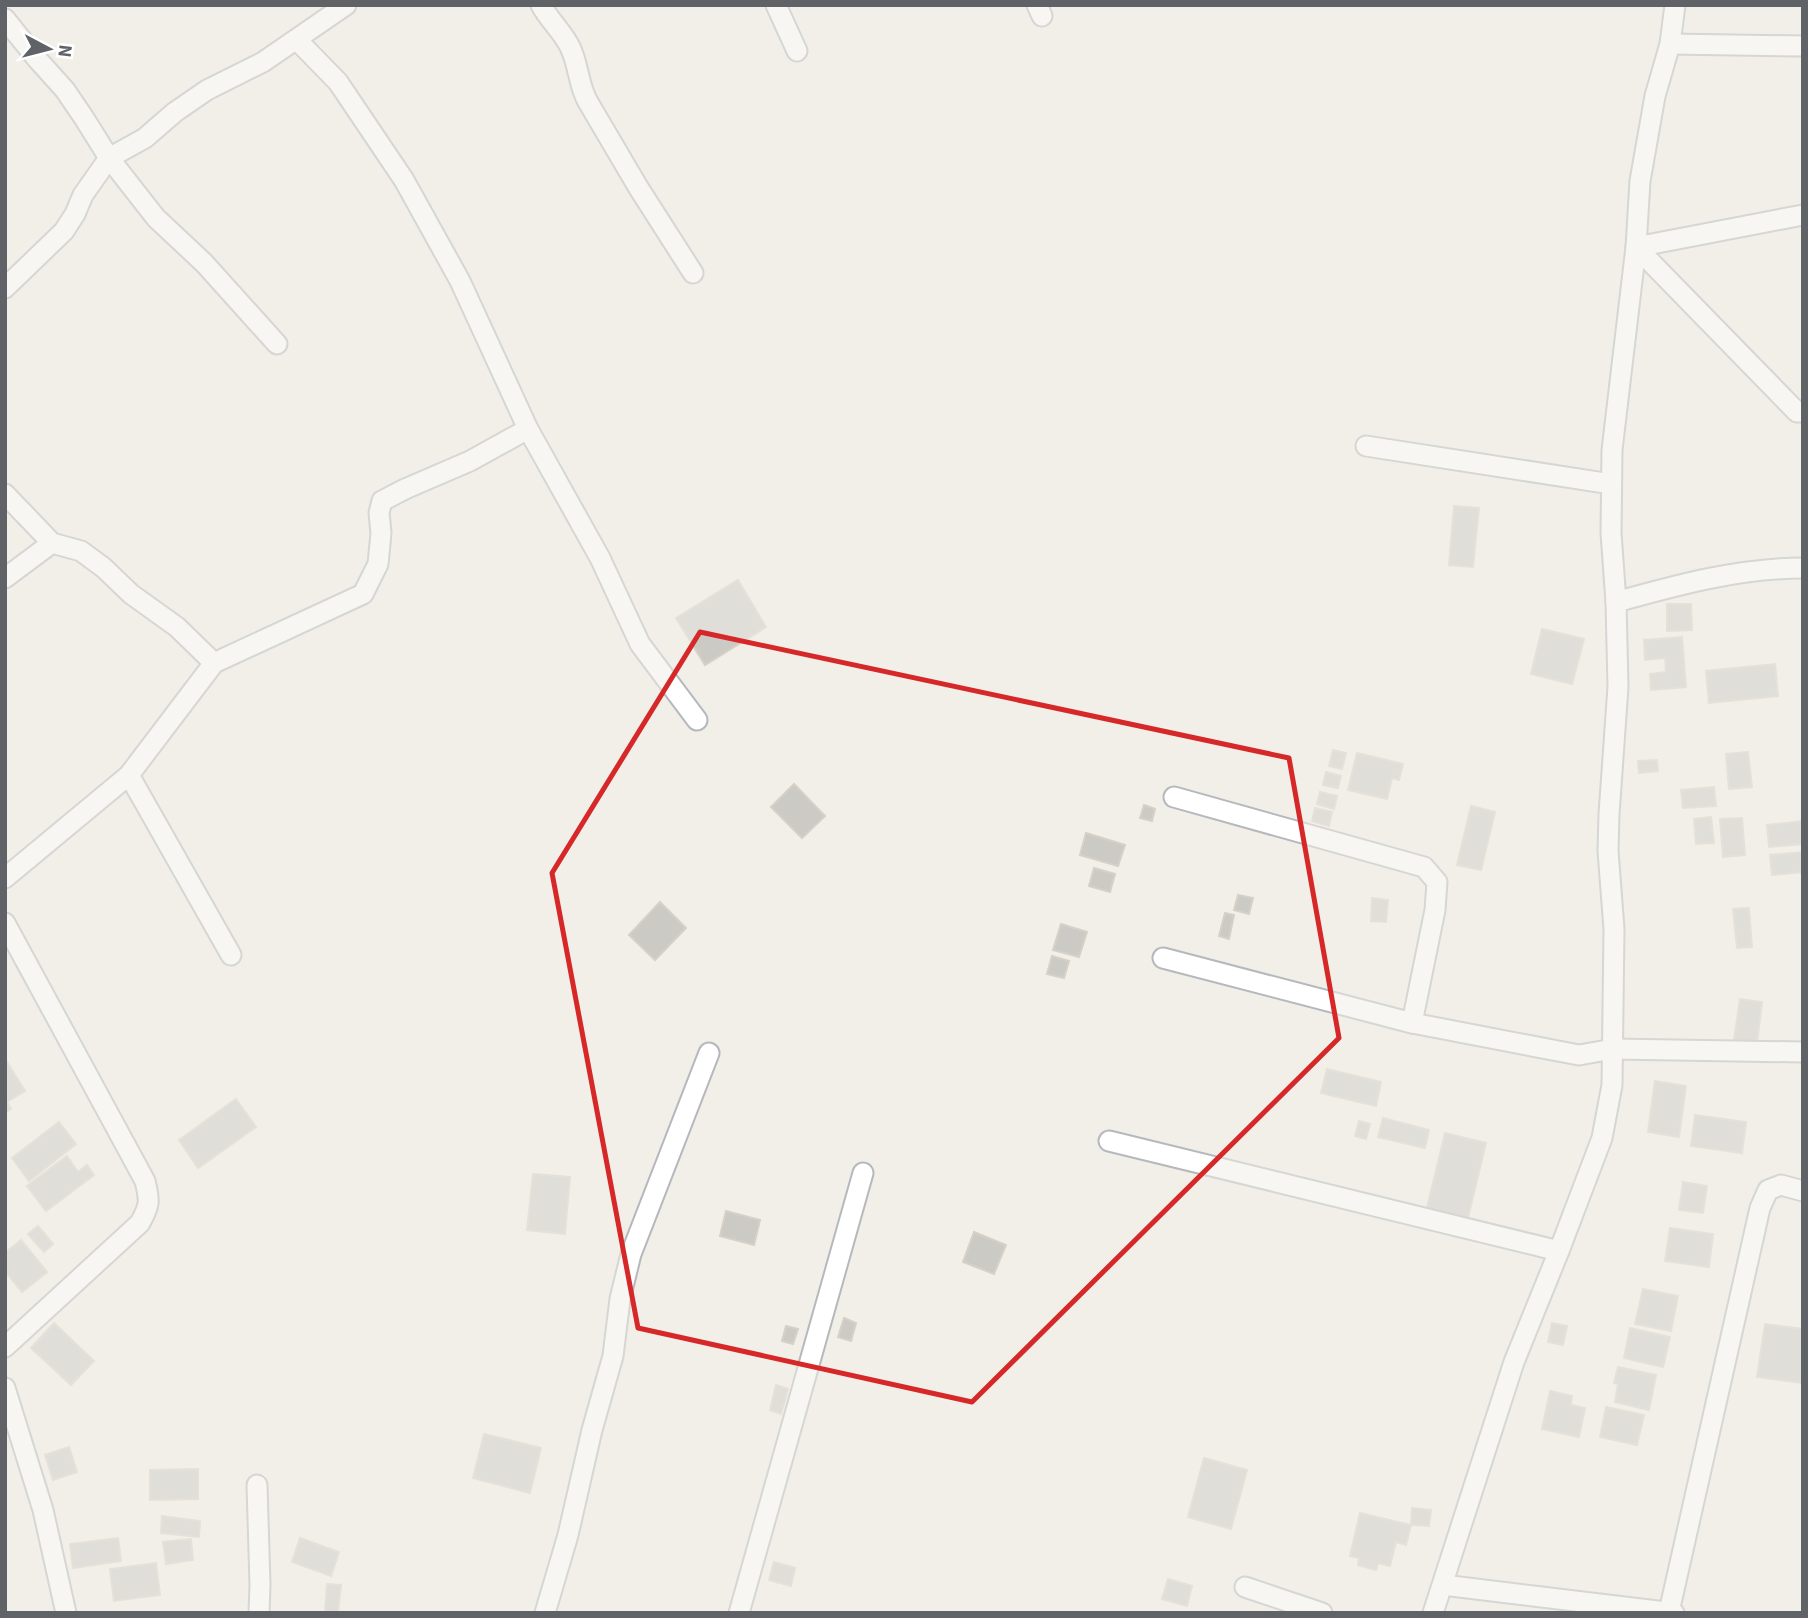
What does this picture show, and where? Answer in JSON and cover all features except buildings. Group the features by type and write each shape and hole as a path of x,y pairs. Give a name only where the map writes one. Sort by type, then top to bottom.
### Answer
{"street":[{"path":"5,288 64,231 75,215 83,195 109,158 145,138 175,112 207,90 263,62 346,5"},
{"path":"541,5 569,45 588,102 693,273"},
{"path":"776,5 797,51"},
{"path":"1433,1613 1514,1362 1602,1138 1612,1084 1614,929 1608,851 1618,687 1611,533 1612,450 1636,247 1640,181 1655,96 1670,44 1675,5"},
{"path":"5,19 65,90 109,158 156,218 204,263 277,344"},
{"path":"296,40 338,82 404,180 460,281 528,429 600,558 640,644 697,720"},
{"path":"1670,44 1803,46"},
{"path":"1636,247 1803,215"},
{"path":"1636,247 1801,414"},
{"path":"5,878 129,775 214,663 363,594 378,564 381,533 379,513 382,501 470,461 528,429"},
{"path":"1366,446 1611,484"},
{"path":"5,494 52,543 81,551 104,568 131,594 177,627 214,663"},
{"path":"5,578 52,543"},
{"path":"1616,602 1686,583 1758,571 1803,568"},
{"path":"129,775 231,955"},
{"path":"1174,797 1424,867 1437,882 1435,910 1412,1023"},
{"path":"5,923 145,1181 150,1199 140,1223 5,1347"},
{"path":"1163,958 1412,1023 1579,1055 1613,1049 1803,1052"},
{"path":"545,1613 568,1535 592,1430 613,1356 620,1299 631,1254 709,1054"},
{"path":"1109,1141 1559,1251"},
{"path":"739,1613 863,1174"},
{"path":"1443,1585 1672,1613 1760,1208 1768,1190 1781,1185 1803,1191"},
{"path":"5,1388 43,1510 66,1613"},
{"path":"257,1485 259,1613"},
{"path":"1245,1587 1322,1613"}],"highlighted area":[{"path":"700,632 1289,758 1339,1038 972,1402 638,1328 552,873"}]}
